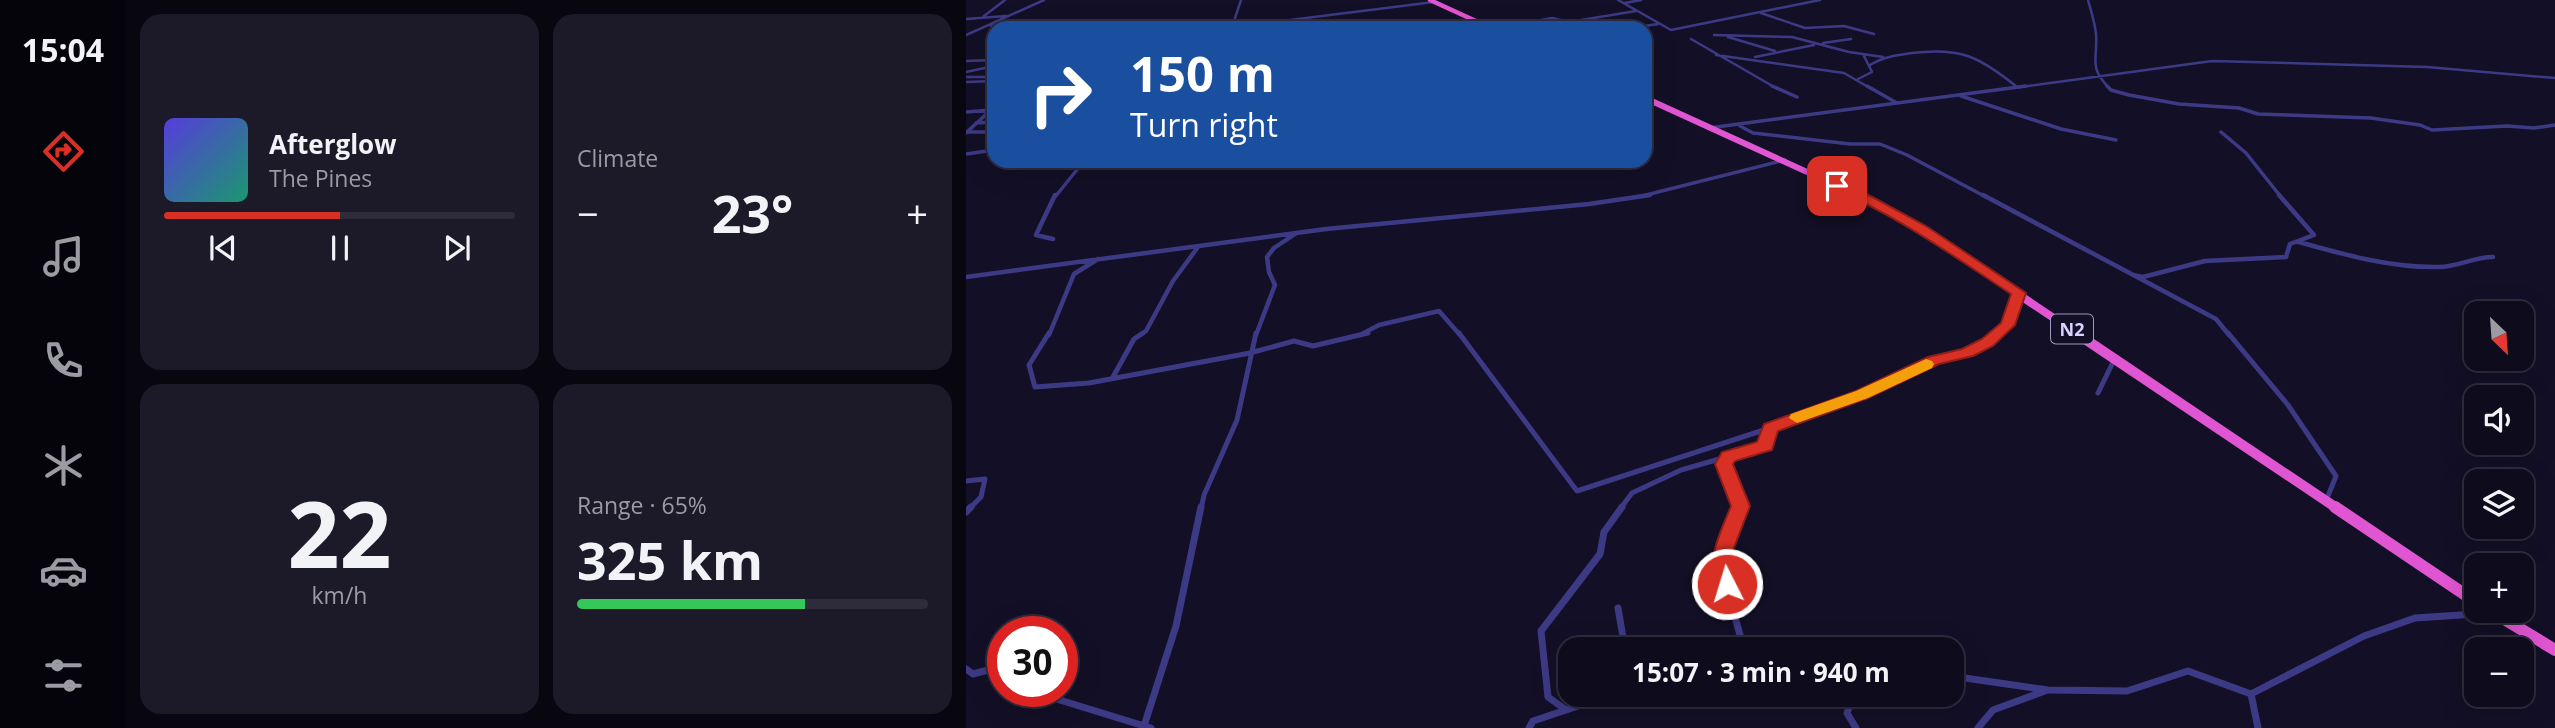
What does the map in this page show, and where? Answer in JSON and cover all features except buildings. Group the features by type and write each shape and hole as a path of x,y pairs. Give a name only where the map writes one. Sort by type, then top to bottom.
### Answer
{"highway":[{"path":"1432,1 1476,21"},
{"name":"N2","path":"1652,102 1785,160 1885,209 1942,242 2464,594"},
{"path":"2510,623 2555,650"}],"street":[{"path":"981,17 1005,0"},
{"path":"998,21 1045,0"},
{"path":"1234,21 1241,0"},
{"path":"1618,0 1671,30 1821,0"},
{"path":"1625,3 1641,0"},
{"path":"2088,0 2096,34 2094,61 2097,75 2106,87 2129,95 2179,104 2239,108 2258,114 2371,118 2449,131 2464,127 2535,128 2555,125"},
{"path":"1278,21 1432,1"},
{"path":"1575,21 1637,11"},
{"path":"1758,13 1804,28 1844,26 1874,34"},
{"path":"966,19 1009,16"},
{"path":"1539,21 1556,18 1566,21"},
{"path":"1652,25 1658,24"},
{"path":"966,35 985,27"},
{"path":"1714,35 1788,36 1815,45 1851,50 1864,56 1883,57 1946,48 1991,65 2017,86"},
{"path":"1721,35 1778,52"},
{"path":"1691,39 1722,59 1797,97"},
{"path":"1722,59 1748,58 1852,39"},
{"path":"1716,55 1827,69 1858,79 1897,103"},
{"path":"1858,79 1872,72 1864,56"},
{"path":"1870,65 1883,57"},
{"path":"966,61 987,60"},
{"path":"1709,128 2097,75 2234,60 2427,67 2555,78"},
{"path":"966,75 987,69"},
{"path":"966,75 987,78"},
{"path":"966,82 987,80"},
{"path":"1958,95 2061,129 2116,140"},
{"path":"966,112 987,110"},
{"path":"966,132 987,114"},
{"path":"976,123 987,122"},
{"path":"1736,124 1754,132 1850,144 1880,144 1907,155 2216,319 2288,405 2336,476 2326,501"},
{"path":"966,132 987,132"},
{"path":"2125,273 2143,277 2206,261 2286,257 2290,244 2314,235 2260,174 2246,153 2221,132"},
{"path":"966,154 987,151"},
{"path":"966,277 1297,233 1589,204 1658,194 1785,160"},
{"path":"1053,239 1036,236 1057,192 1078,168"},
{"path":"1078,705 1148,727 1176,626 1204,495 1237,420 1251,353 1262,315 1275,285 1269,272 1267,257 1274,248 1297,233"},
{"path":"2299,242 2353,257 2415,267 2444,267 2463,259 2493,257"},
{"path":"1113,377 1134,340 1146,331 1181,267 1199,246"},
{"path":"1098,259 1074,274 1046,341 1029,365 1035,387 1089,383 1251,353 1294,341 1313,346 1368,333 1380,325 1439,312 1447,317 1577,491 1770,428 1862,394 1934,361 1967,353 1987,342 2008,325 2018,293"},
{"path":"2098,393 2115,358"},
{"path":"1566,710 1548,697 1541,631 1600,554 1604,532 1632,493 1681,470 1765,446 1770,428"},
{"path":"1727,584 1722,553 1741,506 1724,464 1729,457"},
{"path":"966,481 985,479 981,497 966,512"},
{"path":"1731,603 1741,637"},
{"path":"1618,608 1623,637"},
{"path":"1964,678 2048,690 2127,691 2188,671 2251,694 2364,636 2415,618 2464,614"},
{"path":"966,669 973,674 987,670"},
{"path":"1978,728 1993,710 2048,690"},
{"path":"2251,694 2258,728"},
{"path":"1529,728 1533,721 1575,707"},
{"path":"1849,707 1847,713 1856,728"}],"slow traffic":[{"path":"1797,418 1862,394 1926,364"}],"route":[{"path":"1727,584 1722,553 1741,506 1724,464 1729,457 1765,446 1770,428 1862,394 1934,361 1967,353 1987,342 2008,325 2018,293 1921,229 1837,186"}]}
